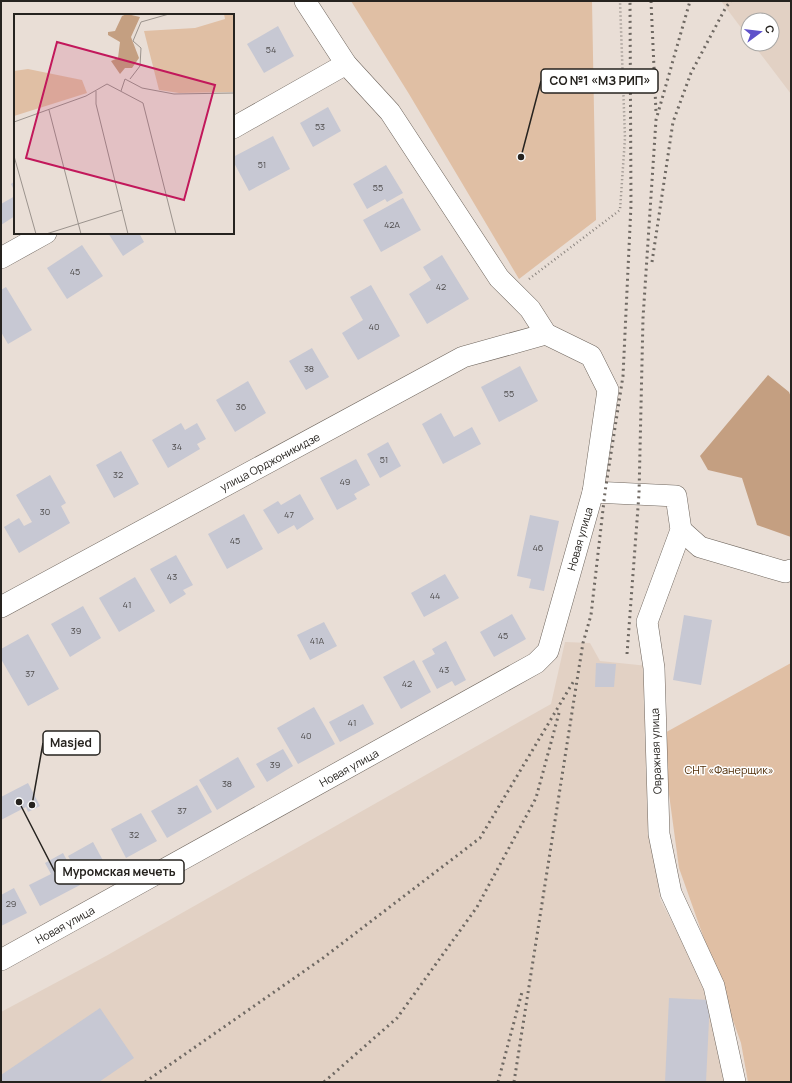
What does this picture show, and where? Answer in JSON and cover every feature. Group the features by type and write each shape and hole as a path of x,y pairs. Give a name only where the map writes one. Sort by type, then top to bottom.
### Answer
{"street":[{"path":"305,1 346,64 390,112 499,278 530,309 546,334"},
{"path":"234,127 346,64"},
{"path":"1,258 44,234"},
{"name":"Новая улица","path":"1,960 536,664 548,651 593,492 608,390 591,356 546,334"},
{"name":"улица Орджоникидзе","path":"1,607 462,357 546,334"},
{"name":"Овражная улица","path":"593,492 676,496 681,530 647,622 654,668 659,834 671,893 714,986 735,1082"},
{"path":"681,530 700,547 785,572 791,570"}],"path":[{"path":"512,292 620,210 625,138 620,1"}],"shaded area":[{"path":"721,1 791,1 791,94 759,52 780,52 780,12 740,12 740,26"},
{"path":"768,375 789,392 791,397 791,537 757,525 742,478 708,470 700,456"},
{"path":"565,642 590,643 600,661 648,666 650,828 660,899 712,999 725,1082 1,1082 1,1012 106,956 551,704"}],"green space":[{"path":"351,1 592,1 596,220 519,279 409,94"},
{"name":"СНТ «Фанерщик»","path":"791,663 791,1082 748,1082 741,1043 679,868 661,735"}],"building":[{"path":"278,26 294,56 264,73 247,44"},
{"path":"328,107 341,131 313,147 300,123"},
{"path":"273,136 290,169 249,191 234,163 234,156"},
{"path":"386,165 403,193 387,202 385,199 367,209 353,184"},
{"path":"14,182 14,190 11,184"},
{"path":"14,197 14,217 1,225 1,204"},
{"path":"403,198 421,230 381,252 363,220"},
{"path":"109,234 140,234 144,242 123,256"},
{"path":"82,245 103,276 67,299 47,268"},
{"path":"442,255 469,299 427,324 409,294 431,280 423,267"},
{"path":"371,285 400,336 358,360 342,333 363,320 350,297"},
{"path":"6,287 32,330 8,344 1,332 1,290"},
{"path":"312,348 329,377 306,390 289,361"},
{"path":"520,366 538,401 499,422 481,387"},
{"path":"248,381 266,413 235,432 216,400"},
{"path":"441,413 454,437 472,427 481,444 443,464 422,424"},
{"path":"181,423 185,430 197,423 206,439 197,444 200,449 168,468 152,440"},
{"path":"388,442 401,466 380,478 367,454"},
{"path":"121,451 139,484 114,498 96,465"},
{"path":"356,459 370,485 354,494 357,499 337,510 320,478"},
{"path":"50,475 66,503 61,506 70,523 19,553 4,527 19,518 24,526 32,522 16,495"},
{"path":"300,494 314,519 297,530 294,525 278,534 263,510 278,501 281,505"},
{"path":"244,514 263,549 227,569 208,534"},
{"path":"530,515 559,521 544,591 529,588 531,579 517,576"},
{"path":"176,555 193,585 183,590 186,594 170,604 150,569"},
{"path":"445,574 459,598 424,617 411,593"},
{"path":"135,577 155,611 119,632 99,598"},
{"path":"83,606 101,638 70,657 51,624"},
{"path":"512,614 526,639 494,657 480,632"},
{"path":"684,615 712,620 701,685 673,680"},
{"path":"324,622 337,646 310,660 297,635"},
{"path":"28,634 59,689 28,706 1,659 1,649"},
{"path":"446,641 466,680 455,686 452,681 437,689 422,661 435,654 432,649"},
{"path":"414,660 431,692 401,709 383,677"},
{"path":"596,663 616,664 614,687 595,687"},
{"path":"363,704 374,724 340,742 329,722"},
{"path":"314,707 335,744 298,764 277,728"},
{"path":"283,749 293,766 267,782 256,764"},
{"path":"238,757 255,787 217,810 199,780"},
{"path":"28,783 40,806 28,812 26,807 1,820 1,797"},
{"path":"197,785 212,812 167,838 151,811"},
{"path":"141,813 157,841 126,858 111,829"},
{"path":"93,842 107,868 83,882 68,856"},
{"path":"63,853 80,885 40,906 29,885 51,874 45,863"},
{"path":"14,888 27,913 1,926 1,895"},
{"path":"669,998 710,1000 706,1082 665,1082"},
{"path":"100,1008 134,1058 99,1082 1,1082 1,1075"}],"railway":[{"path":"514,1082 583,643 591,615 605,492 623,376 631,205 630,1"},
{"path":"651,1 656,112"},
{"path":"627,654 639,494 643,318 656,120 690,1"},
{"path":"652,262 673,122 691,73 726,7 731,1"},
{"path":"145,1082 323,958 480,838 575,679"},
{"path":"324,1082 397,1018 477,907 536,798 559,713"},
{"path":"498,1082 522,992"}],"place":[{"name":"СО №1 «МЗ РИП»","path":"521,157"},
{"name":"Муромская мечеть","path":"19,802"},
{"name":"Masjed","path":"32,805"}]}
